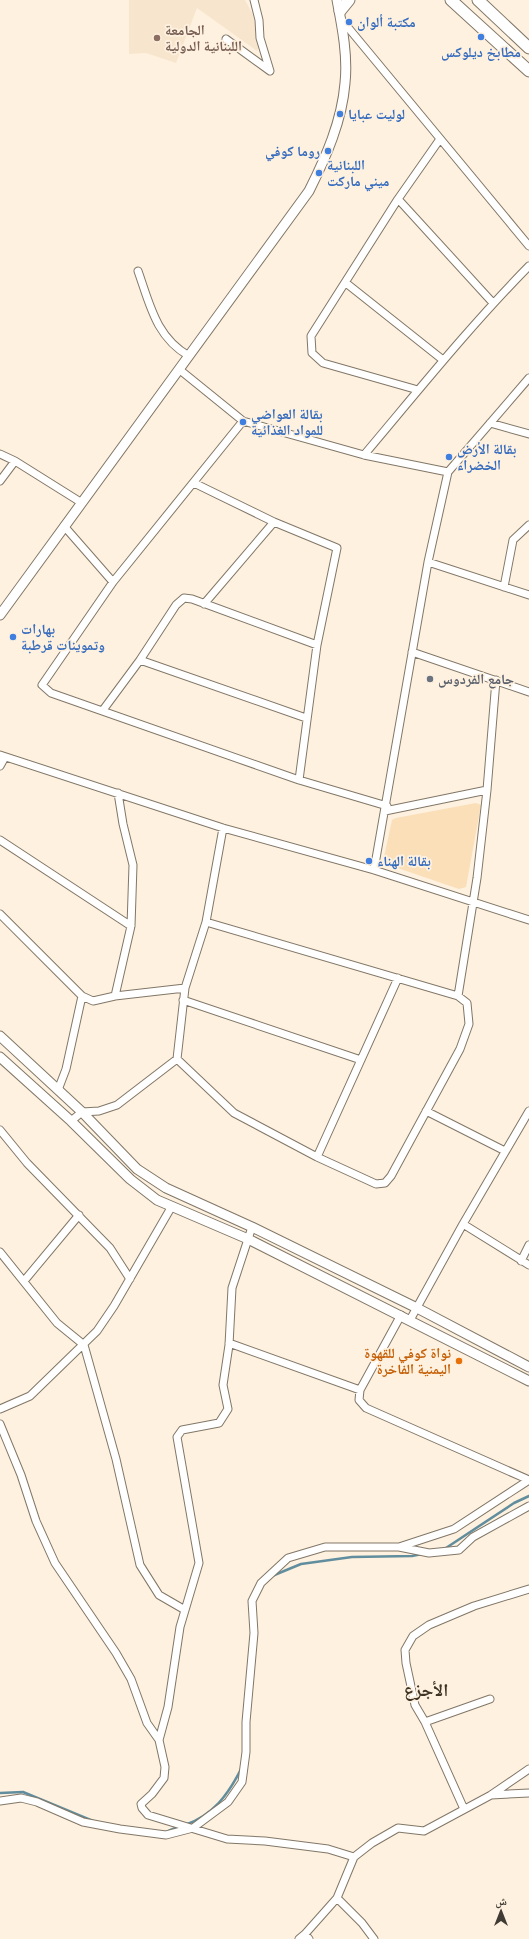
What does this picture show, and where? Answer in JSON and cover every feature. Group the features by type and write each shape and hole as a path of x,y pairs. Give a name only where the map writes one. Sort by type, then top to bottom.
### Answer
{"main road":[{"path":"0,615 309,191 327,155 339,114 345,83 345,58 337,0"},
{"path":"340,15 349,0"},
{"path":"452,0 529,71"},
{"path":"478,0 529,48"},
{"path":"496,40 507,28"},
{"path":"0,1036 82,1112 137,1169 166,1188 252,1227 417,1308 529,1367"},
{"path":"0,1057 71,1121 130,1178 157,1200 248,1239 401,1315 529,1382"}],"street":[{"path":"226,39 270,71 260,38 259,20 254,0"},
{"path":"340,15 529,246"},
{"path":"418,390 323,363 312,353 311,336 398,199 440,139"},
{"path":"398,199 493,303"},
{"path":"364,455 443,360 493,303 529,266"},
{"path":"138,271 154,317 163,334 177,349 189,356"},
{"path":"346,283 443,360"},
{"path":"180,370 243,421 364,455 448,472"},
{"path":"374,870 428,562 448,472 529,378"},
{"path":"243,421 113,582 42,685 51,693 299,780 386,808 487,790"},
{"path":"490,423 529,434"},
{"path":"0,454 15,461 82,503"},
{"path":"0,481 15,461"},
{"path":"194,483 274,522 337,548 317,645 306,718 299,780"},
{"path":"204,604 274,522"},
{"path":"504,586 513,540 529,525"},
{"path":"64,526 113,582"},
{"path":"428,562 529,595"},
{"path":"103,710 140,660 176,605 184,598 192,599 317,645"},
{"path":"412,652 529,692"},
{"path":"140,660 306,718"},
{"path":"458,996 487,790 496,680"},
{"path":"0,766 3,756 223,828 374,870 529,920"},
{"path":"115,996 131,926 133,865 122,824 118,793"},
{"path":"71,1121 82,1112 99,1111 117,1105 177,1059 185,988 206,922 223,828"},
{"path":"0,840 131,926"},
{"path":"0,914 82,996 93,1001 115,996 185,988"},
{"path":"177,1059 234,1113 317,1157 376,1184 384,1183 391,1176 460,1049 469,1024 467,1003 458,996 206,922"},
{"path":"317,1157 398,978"},
{"path":"58,1090 66,1069 82,996"},
{"path":"183,1000 361,1060"},
{"path":"426,1111 505,1151"},
{"path":"410,1320 462,1224 529,1111"},
{"path":"0,1130 26,1163 110,1248 130,1279"},
{"path":"0,1408 30,1396 97,1331 130,1279 172,1206"},
{"path":"24,1281 79,1215"},
{"path":"462,1224 529,1266"},
{"path":"159,1740 168,1707 180,1627 199,1563 177,1437 182,1430 219,1423 228,1409 222,1385 229,1343 232,1288 252,1227"},
{"path":"521,1261 529,1246"},
{"path":"0,1252 57,1323 84,1345 116,1459 140,1565 159,1595 185,1610"},
{"path":"401,1315 360,1390 358,1400 366,1408 529,1480"},
{"path":"229,1343 360,1390"},
{"path":"0,1424 21,1475 36,1521 55,1563 127,1673 147,1723 159,1740 165,1767 164,1778 152,1794 141,1804 142,1808 148,1815 226,1839 265,1841 328,1849 354,1857"},
{"path":"399,1548 454,1529 529,1480"},
{"path":"0,1801 21,1798 37,1802 83,1822 128,1830 166,1835 193,1828 228,1802 242,1782 246,1752 246,1722 254,1633 252,1601 260,1583 288,1558 325,1548 399,1548 429,1553 459,1550 473,1537 529,1506"},
{"path":"464,1809 425,1722 415,1706 406,1663 405,1650 413,1636 429,1625 474,1606 529,1589"},
{"path":"425,1722 490,1699"},
{"path":"304,1937 337,1898 354,1857 372,1843 398,1828 424,1830 491,1795 529,1769"},
{"path":"491,1795 529,1793"},
{"path":"337,1898 362,1923 374,1939"}],"shaded area":[{"name":"الجامعة اللبنانية الدولية","path":"129,0 245,0 253,15 259,47 257,51 197,8 176,63 146,53 129,54"},
{"path":"476,803 481,805 466,887 459,889 386,864 384,857 392,820"}],"waterway":[{"path":"446,1548 514,1503 529,1496"},
{"path":"272,1576 301,1564 352,1557 412,1556 422,1554"},
{"path":"185,1825 195,1821 212,1810 225,1796 241,1769"},
{"path":"0,1793 23,1792 93,1821"},
{"path":"166,1832 180,1826"}],"place":[{"name":"مكتبة ألوان","path":"349,22"},
{"name":"مطابخ ديلوكس","path":"481,37"},
{"name":"الجامعة اللبنانية الدولية","path":"157,38"},
{"name":"لوليت عبايا","path":"340,114"},
{"name":"روما كوفي","path":"328,151"},
{"name":"اللبنانية ميني ماركت","path":"319,173"},
{"name":"بقالة العواضي للمواد الغذائية","path":"243,422"},
{"name":"بقالة الأرض الخضراء","path":"449,457"},
{"name":"بهارات وتموينات قرطبة","path":"13,637"},
{"name":"جامع الفردوس","path":"430,679"},
{"name":"بقالة الهناء","path":"369,861"},
{"name":"نواة كوفي للقهوة اليمنية الفاخرة","path":"459,1361"}],"district":[{"name":"الأجزع","path":"426,1690"}]}
